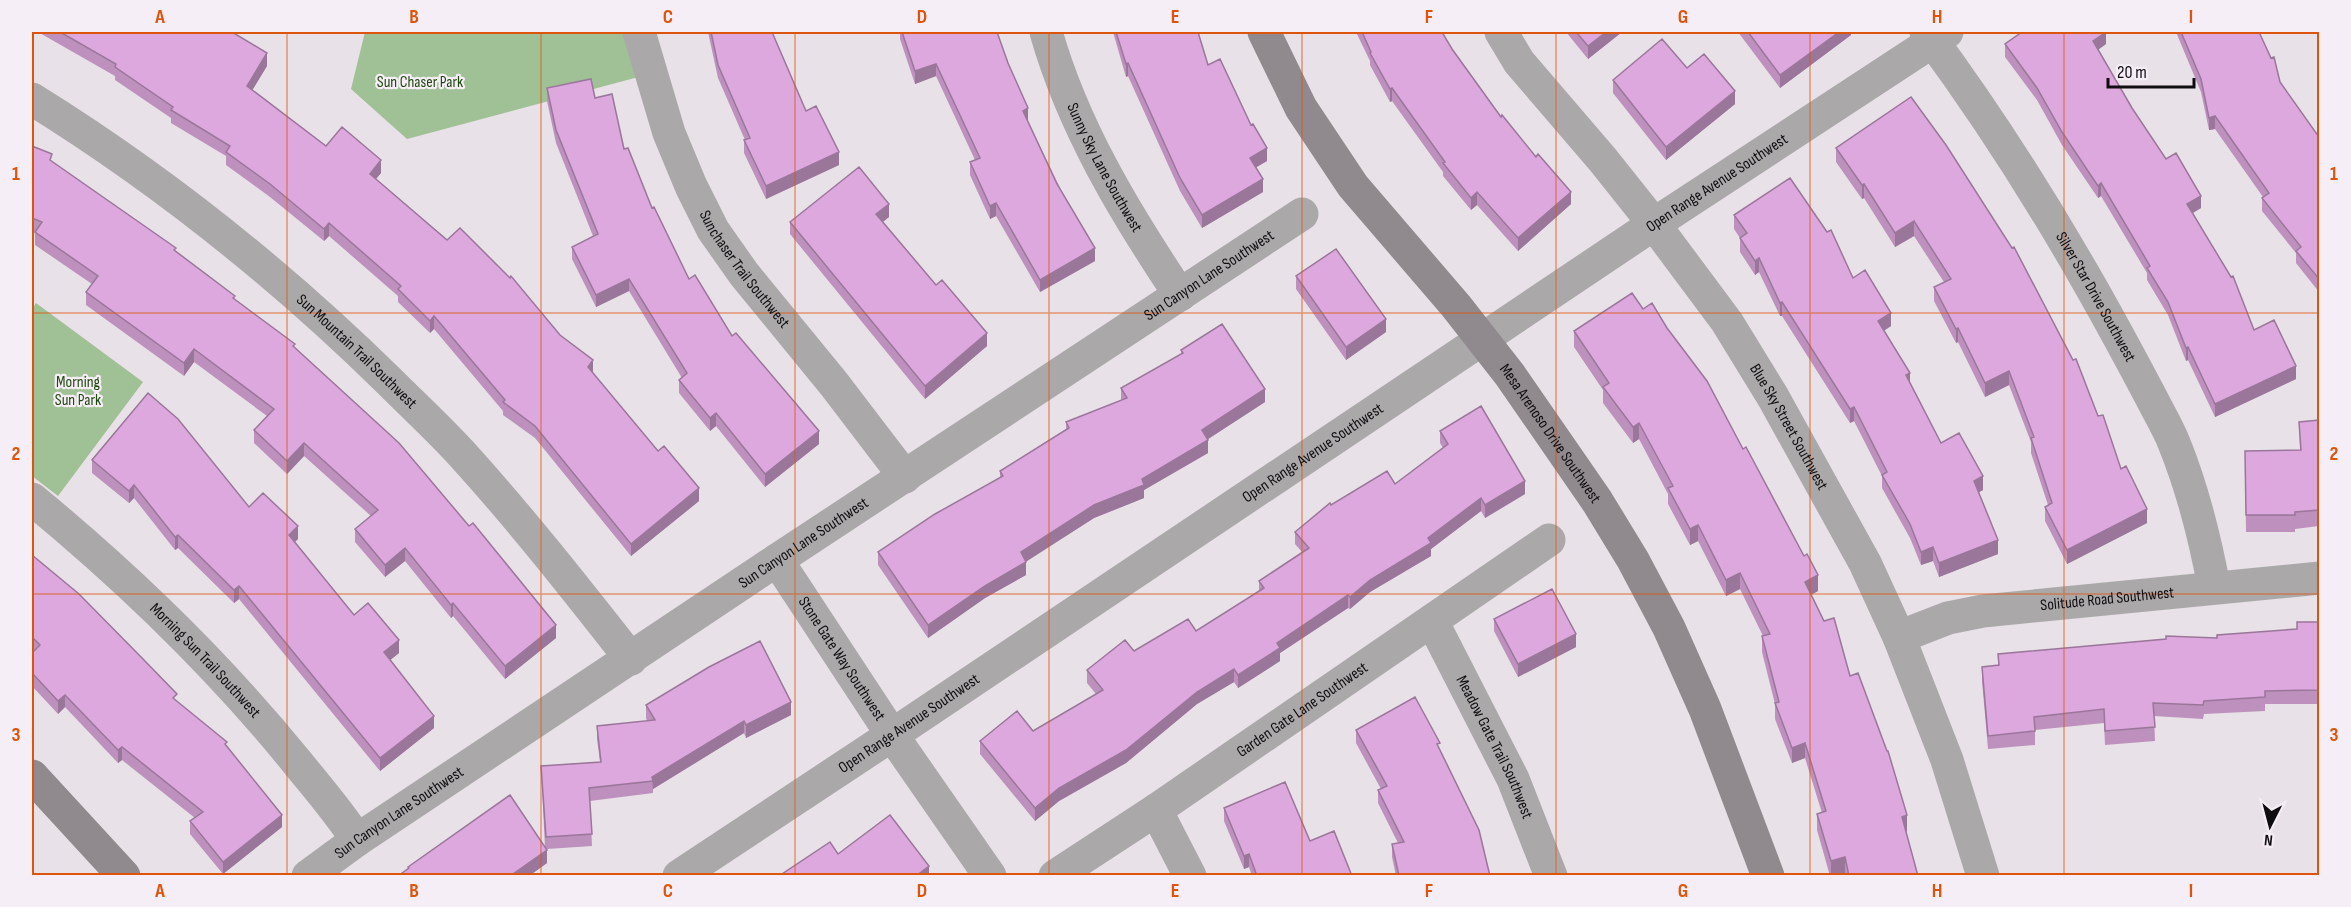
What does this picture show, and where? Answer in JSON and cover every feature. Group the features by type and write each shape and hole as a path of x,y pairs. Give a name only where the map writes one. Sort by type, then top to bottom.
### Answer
{"street":[{"name":"Sunchaser Trail Southwest","path":"639,32 669,133 713,231 744,274 834,384 905,477"},
{"name":"Sunny Sky Lane Southwest","path":"1046,32 1068,92 1107,179 1136,229 1180,295"},
{"name":"Mesa Arenoso Drive Southwest","path":"1264,32 1301,108 1353,186 1456,306 1482,340 1550,431 1633,560 1669,628 1705,709 1768,876"},
{"name":"Blue Sky Street Southwest","path":"1501,32 1519,62 1654,224 1727,322 1773,397 1865,563 1899,637 1947,760 1983,876"},
{"name":"Open Range Avenue Southwest","path":"679,876 1936,35"},
{"name":"Silver Star Drive Southwest","path":"1936,35 1953,67 2068,247 2125,347 2173,441 2207,544 2214,587"},
{"name":"Sun Mountain Trail Southwest","path":"32,99 144,172 219,228 346,339 459,451 518,518 631,659"},
{"name":"Sun Canyon Lane Southwest","path":"308,876 357,840 777,560 1302,214"},
{"name":"Morning Sun Trail Southwest","path":"32,499 78,537 150,603 233,687 279,739 357,840"},
{"name":"Garden Gate Lane Southwest","path":"1055,876 1156,810 1549,540"},
{"name":"Stone Gate Way Southwest","path":"777,560 892,735 990,876"},
{"name":"Solitude Road Southwest","path":"1899,637 1948,618 1983,611 2319,578"},
{"name":"Meadow Gate Trail Southwest","path":"1432,621 1513,779 1551,876"},
{"path":"32,776 124,876"},
{"path":"1156,810 1190,876"}],"green space":[{"name":"Sun Chaser Park","path":"365,32 627,32 642,76 407,139 351,89"},
{"name":"Morning Sun Park","path":"36,303 143,382 58,496 32,476 32,309"}],"building":[{"path":"60,32 232,32 267,53 247,86 326,146 342,127 381,160 370,174 447,240 460,228 510,278 511,276 560,335 593,360 588,367 658,451 664,446 699,488 631,544 535,426 503,402 505,400 434,316 430,321 398,289 401,286 329,223 324,229 270,184 226,152 230,146 171,110 173,107 115,67 116,64"},
{"path":"711,32 772,32 806,111 816,106 839,152 766,186 744,140 750,138 718,65"},
{"path":"902,32 997,32 1028,108 1023,111 1057,184 1095,248 1040,280 996,203 990,206 970,162 980,158 936,64 915,71"},
{"path":"1116,32 1198,32 1208,65 1220,59 1251,125 1253,124 1267,148 1250,158 1263,179 1202,215 1180,178 1128,63 1126,64"},
{"path":"1362,32 1442,32 1501,117 1502,115 1536,157 1538,154 1571,192 1518,238 1477,192 1471,198 1443,163 1445,162 1392,88 1390,89 1370,53"},
{"path":"1576,32 1606,32 1588,46"},
{"path":"1748,32 1839,32 1780,75"},
{"path":"2022,32 2106,32 2093,41 2132,108 2166,159 2176,153 2201,196 2187,204 2231,277 2233,276 2254,330 2274,320 2296,366 2215,404 2188,347 2186,348 2168,302 2147,268 2150,266 2101,183 2098,186 2062,132 2037,88 2005,44"},
{"path":"2181,32 2259,32 2271,58 2274,57 2280,82 2319,137 2319,279 2296,251 2301,247 2262,198 2269,193 2215,116 2209,118 2201,79"},
{"path":"1662,39 1687,68 1704,54 1735,91 1666,147 1613,80"},
{"path":"591,79 595,98 612,94 624,149 628,148 652,208 654,207 689,279 695,275 732,336 736,333 819,431 765,474 716,413 710,418 679,380 687,373 629,279 596,295 572,247 598,234 556,130 547,88"},
{"path":"1911,97 1946,145 2012,248 2014,247 2073,360 2076,359 2098,416 2103,415 2121,469 2126,466 2147,509 2067,550 2045,507 2052,503 2031,438 2034,437 2009,371 1985,383 1958,328 1956,329 1934,287 1951,279 1914,221 1895,233 1864,184 1862,185 1836,148"},
{"path":"32,146 52,154 50,160 176,248 174,250 235,296 233,298 295,344 293,346 399,443 469,526 473,523 556,625 505,666 405,548 385,565 355,529 378,510 304,443 287,461 254,430 274,409 194,349 184,363 86,292 98,276 35,232 42,222 32,218"},
{"path":"859,167 889,204 876,214 936,285 942,280 987,333 925,386 790,222"},
{"path":"1790,178 1827,232 1831,230 1853,278 1865,270 1891,313 1878,321 1910,373 1906,375 1941,443 1959,433 1983,476 1974,481 1998,540 1939,563 1933,547 1921,552 1910,524 1882,475 1887,472 1854,407 1850,409 1782,302 1780,303 1759,258 1755,261 1740,238 1747,233 1734,215"},
{"path":"1336,249 1386,319 1346,347 1296,276"},
{"path":"1632,293 1643,309 1652,303 1667,328 1707,381 1743,449 1746,447 1804,556 1807,554 1818,575 1805,582 1824,621 1834,618 1850,676 1858,673 1888,751 1907,815 1902,817 1918,876 1849,876 1845,857 1831,861 1817,814 1826,811 1805,743 1792,748 1775,703 1779,702 1762,636 1770,634 1740,573 1726,580 1698,525 1690,529 1668,488 1673,486 1639,423 1633,427 1603,387 1609,383 1574,331"},
{"path":"1222,324 1265,389 1202,430 1208,440 1142,479 1144,485 1094,505 1021,552 1026,562 985,586 928,625 878,552 935,514 1003,476 1000,471 1069,428 1066,422 1127,398 1121,388 1183,353 1181,350"},
{"path":"148,393 178,419 249,507 263,493 298,526 289,535 354,615 368,603 399,640 384,652 434,716 380,758 239,586 234,590 178,535 175,537 134,485 129,491 92,460"},
{"path":"1481,406 1525,481 1485,505 1481,498 1428,538 1431,543 1370,580 1350,597 1348,595 1277,643 1280,648 1238,675 1234,669 1197,692 1126,750 1059,788 1035,808 980,741 1017,711 1033,731 1103,690 1087,670 1125,640 1134,651 1188,619 1196,631 1264,588 1259,581 1309,548 1295,532 1330,503 1331,505 1387,471 1395,484 1448,444 1440,431"},
{"path":"2319,420 2319,510 2295,512 2295,515 2246,515 2245,451 2301,450 2299,422"},
{"path":"32,555 79,594 177,694 173,698 227,742 225,744 282,815 223,862 190,821 203,812 122,747 118,750 65,695 58,701 32,673 32,653 40,645 32,637"},
{"path":"1552,589 1576,634 1518,664 1494,619"},
{"path":"2297,622 2319,622 2319,690 2265,691 2265,697 2204,701 2203,705 2153,703 2155,727 2105,731 2104,709 2034,717 2035,731 1988,736 1982,667 1999,665 1998,654 2166,639 2166,636 2217,638 2217,635 2297,629"},
{"path":"760,641 791,702 746,725 744,721 652,777 653,781 589,788 592,834 546,837 541,766 601,762 597,726 655,720 646,705 709,667"},
{"path":"1415,697 1440,743 1437,744 1479,830 1490,876 1399,876 1392,844 1404,842 1378,790 1387,786 1356,730"},
{"path":"1285,782 1310,841 1334,831 1352,876 1257,876 1249,854 1244,856 1224,808"},
{"path":"510,795 547,850 510,876 398,876 408,867"},
{"path":"890,815 929,866 916,876 779,876 830,842 838,854"}]}
